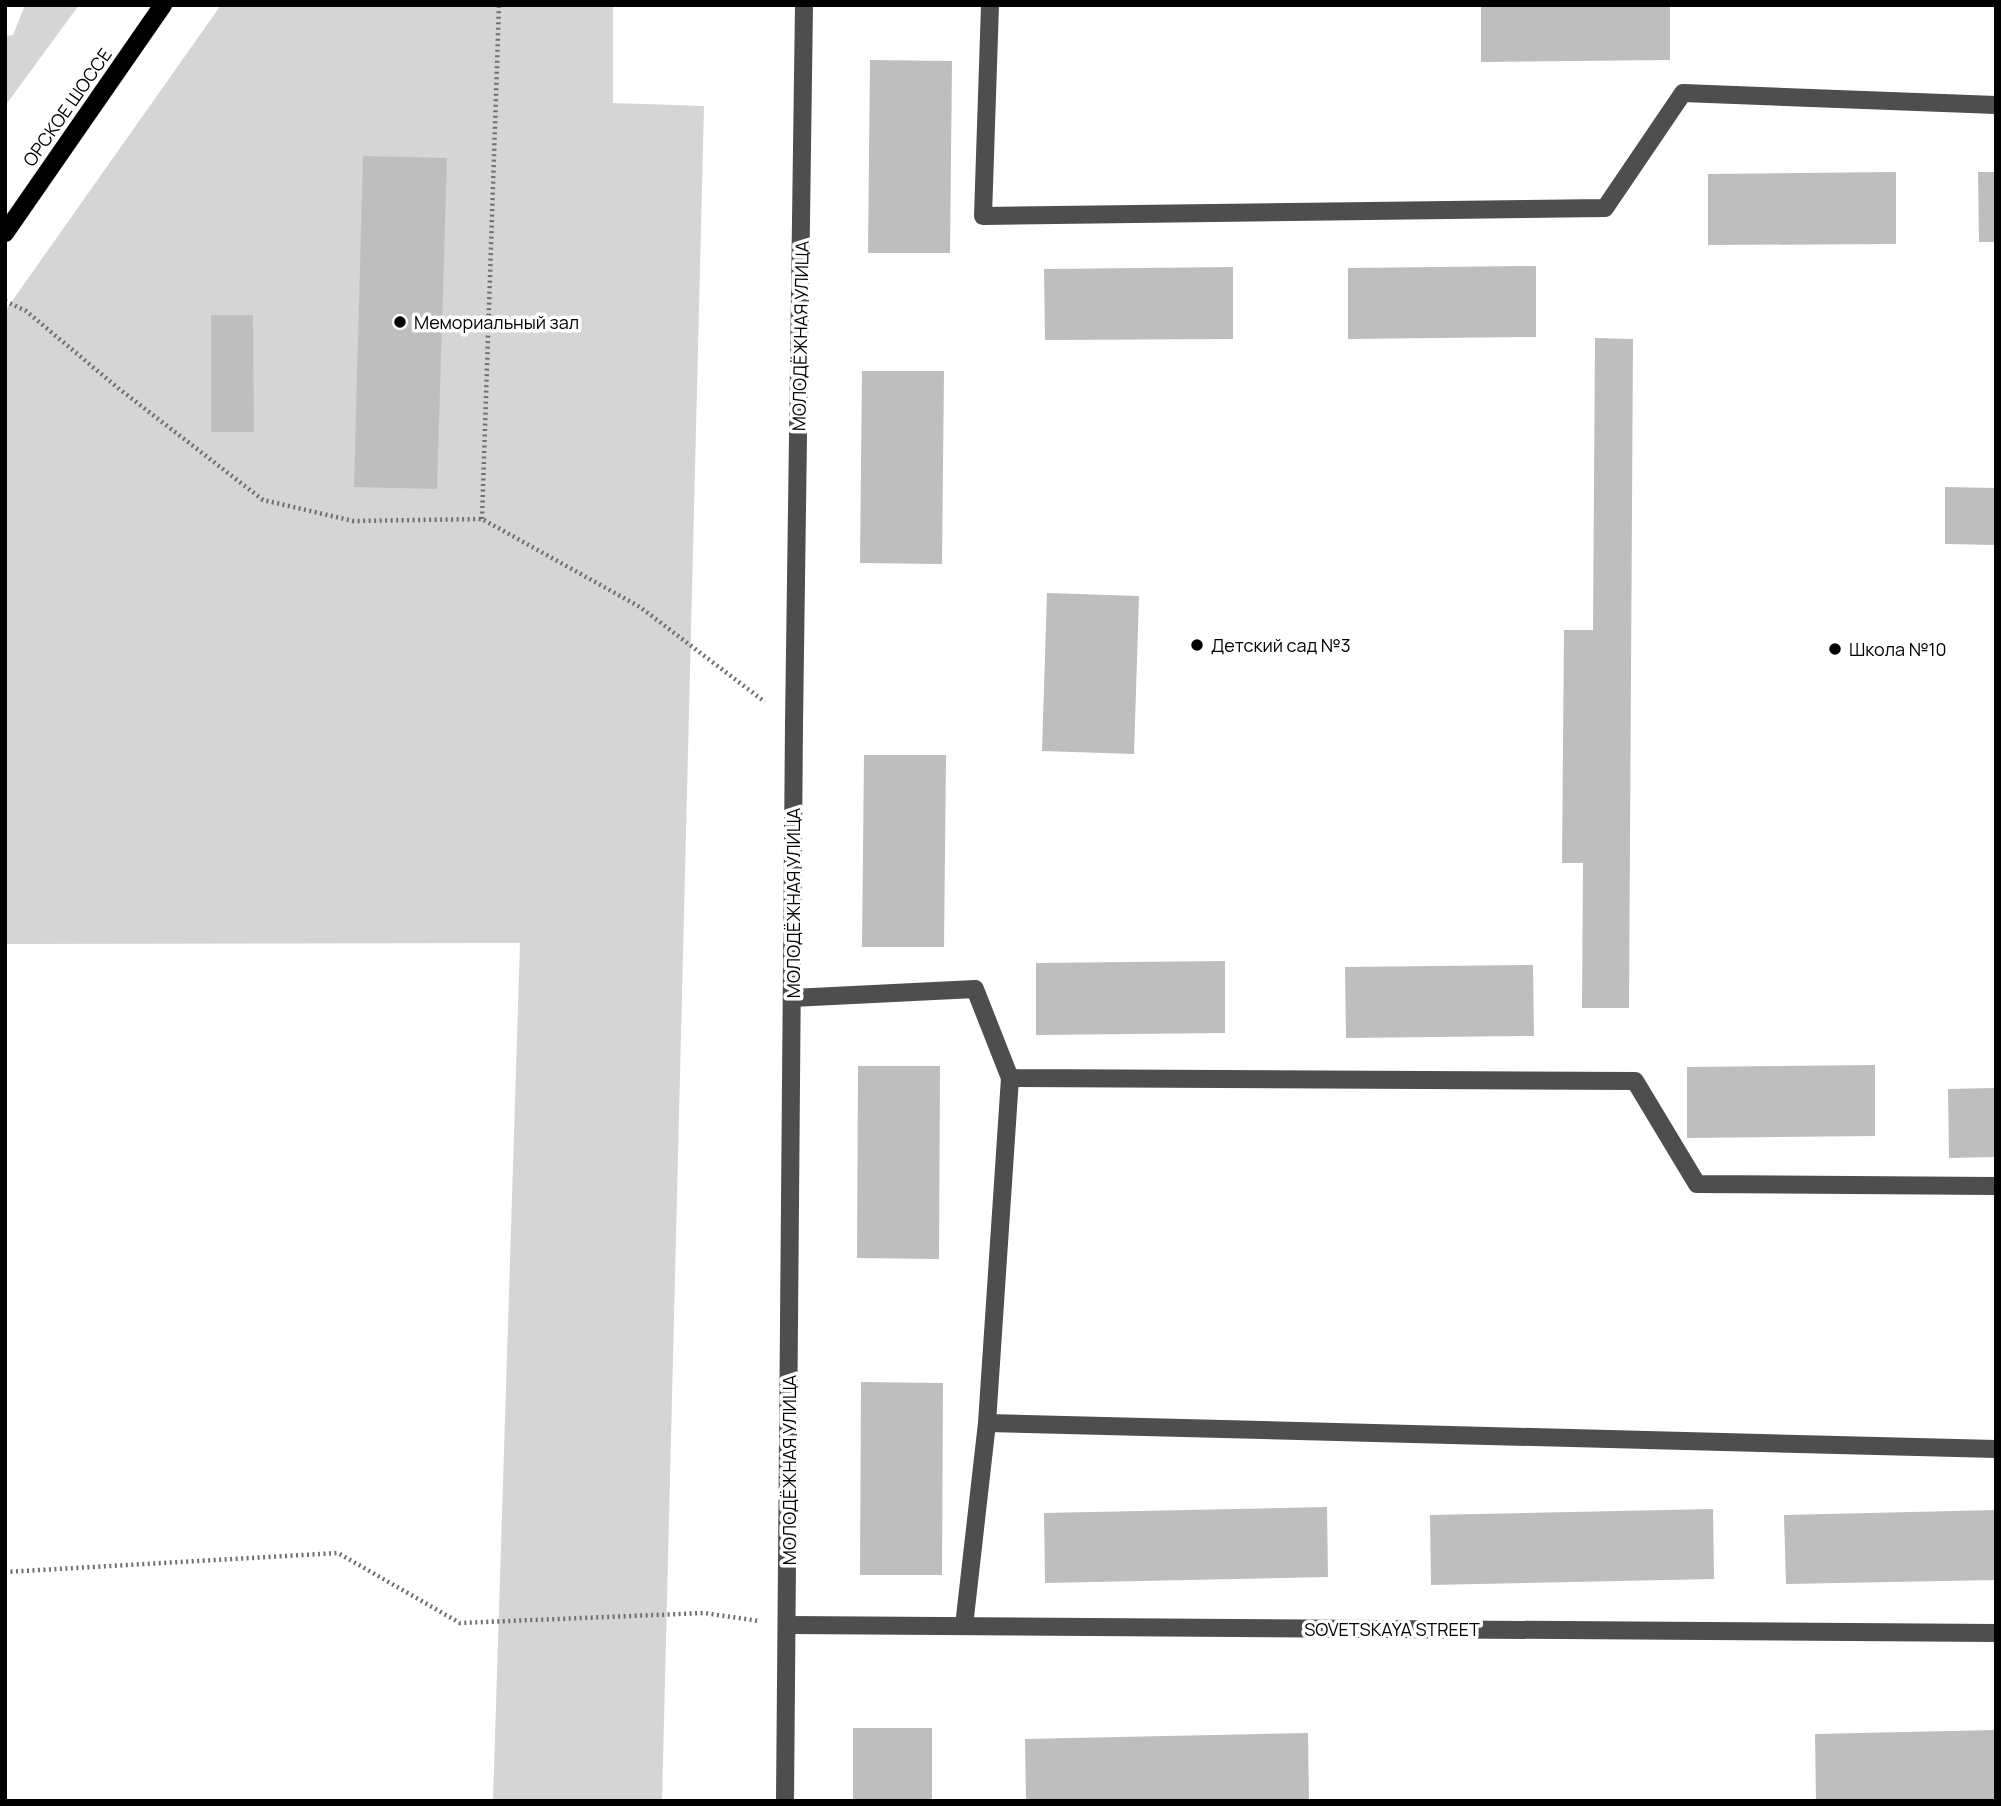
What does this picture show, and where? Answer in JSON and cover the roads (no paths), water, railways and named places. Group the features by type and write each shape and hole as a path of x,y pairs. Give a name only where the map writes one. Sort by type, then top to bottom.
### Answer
{"main road":[{"name":"ОРСКОЕ ШОССЕ","path":"5,233 163,5"}],"street":[{"name":"МОЛОДЁЖНАЯ УЛИЦА","path":"785,1801 794,724 804,5"},
{"path":"990,5 983,216 1605,208 1683,93 1996,105"},
{"path":"792,998 975,989 1010,1078 987,1423 964,1626"},
{"path":"1010,1078 1635,1081 1697,1184 1996,1186"},
{"path":"987,1423 1996,1449"},
{"name":"SOVETSKAYA STREET","path":"788,1625 1996,1633"}],"place":[{"name":"Мемориальный зал","path":"400,322"},
{"name":"Детский сад №3","path":"1197,645"},
{"name":"Школа №10","path":"1835,649"}]}
